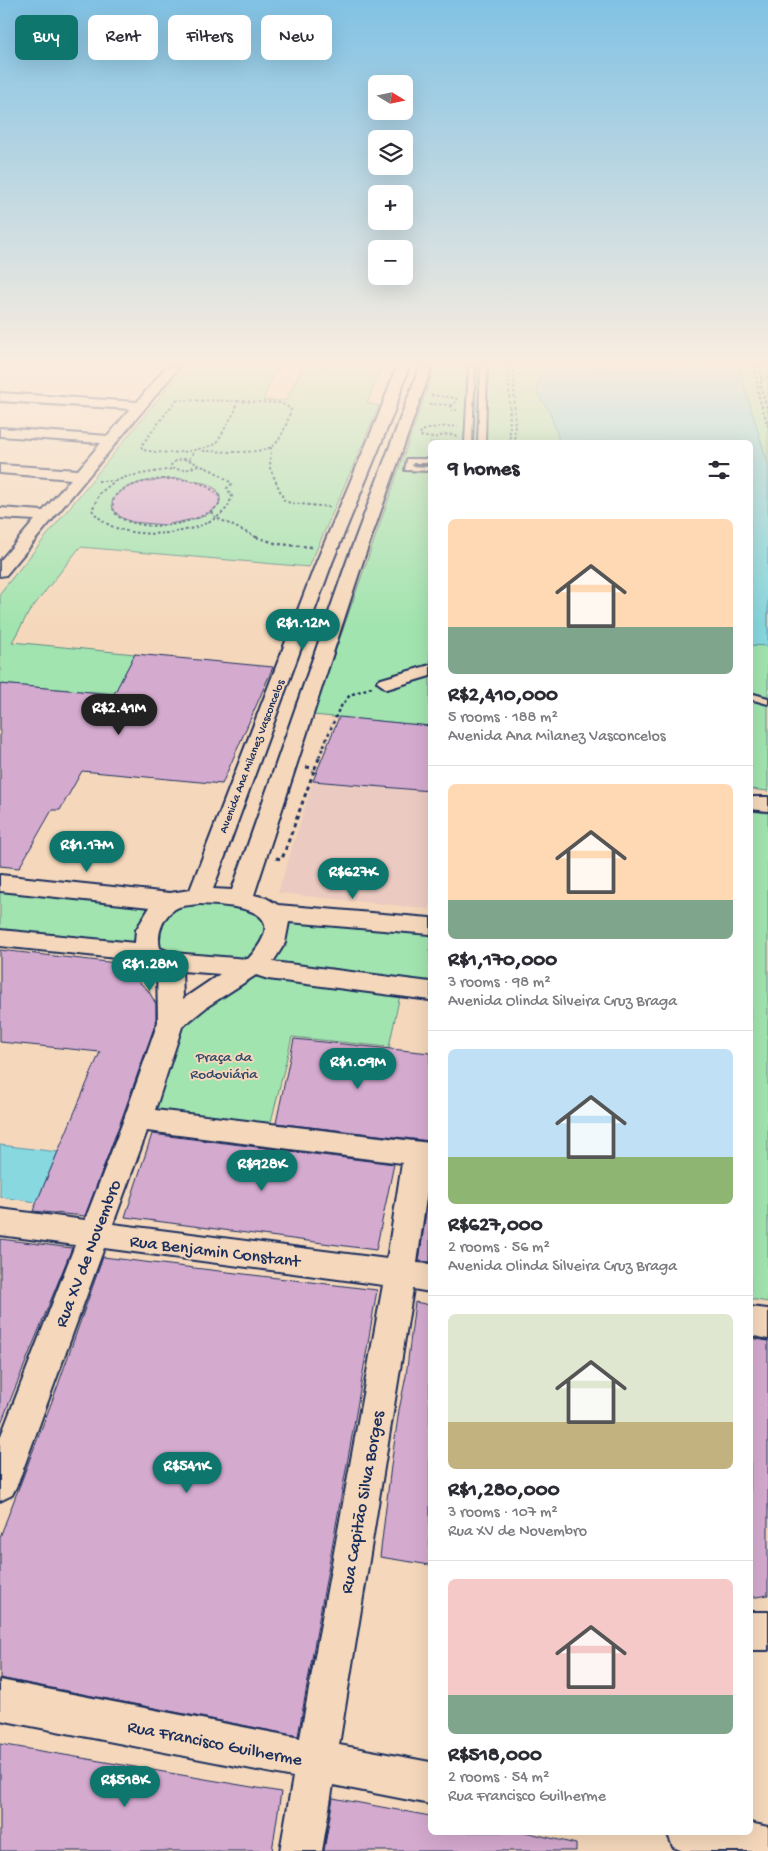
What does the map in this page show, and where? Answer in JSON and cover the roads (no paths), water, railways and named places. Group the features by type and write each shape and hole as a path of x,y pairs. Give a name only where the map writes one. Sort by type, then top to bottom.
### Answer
{"street":[{"path":"2,565 100,452"},
{"name":"Avenida Ana Milanez Vasconcelos","path":"199,896 328,552 370,452"},
{"path":"241,899 356,558 394,452"},
{"path":"366,461 409,464"},
{"path":"0,470 79,477"},
{"path":"345,511 371,516"},
{"path":"0,513 46,516"},
{"path":"328,552 356,558"},
{"path":"285,667 318,669"},
{"path":"753,803 768,804"},
{"path":"0,883 170,901 199,896 241,899 258,904 273,913 428,926"},
{"path":"170,901 148,927 145,942 159,957 171,1022 198,1000 252,967 273,943 278,924 273,913"},
{"path":"0,938 252,967 428,991"},
{"name":"Rua XV de Novembro","path":"0,1483 138,1119 171,1022"},
{"path":"138,1119 424,1154"},
{"name":"Rua Capitão Silva Borges","path":"300,1851 316,1761 415,1276 424,1154"},
{"name":"Rua Benjamin Constant","path":"0,1222 415,1276"},
{"path":"753,1322 768,1324"},
{"path":"753,1631 768,1631"},
{"name":"Rua Francisco Guilherme","path":"0,1700 428,1783"},
{"path":"716,1839 768,1848"}],"lane":[{"path":"428,461 410,460 408,468 428,469"},
{"path":"428,669 382,682 386,686 428,673"},
{"path":"753,691 768,694"},
{"path":"753,697 768,701"}],"water":[{"path":"753,452 764,452 768,464 768,646 753,645"},
{"path":"0,1145 58,1152 37,1202 0,1197"}],"park label":[{"name":"Praça da Rodoviária","path":"224,1064"}]}
